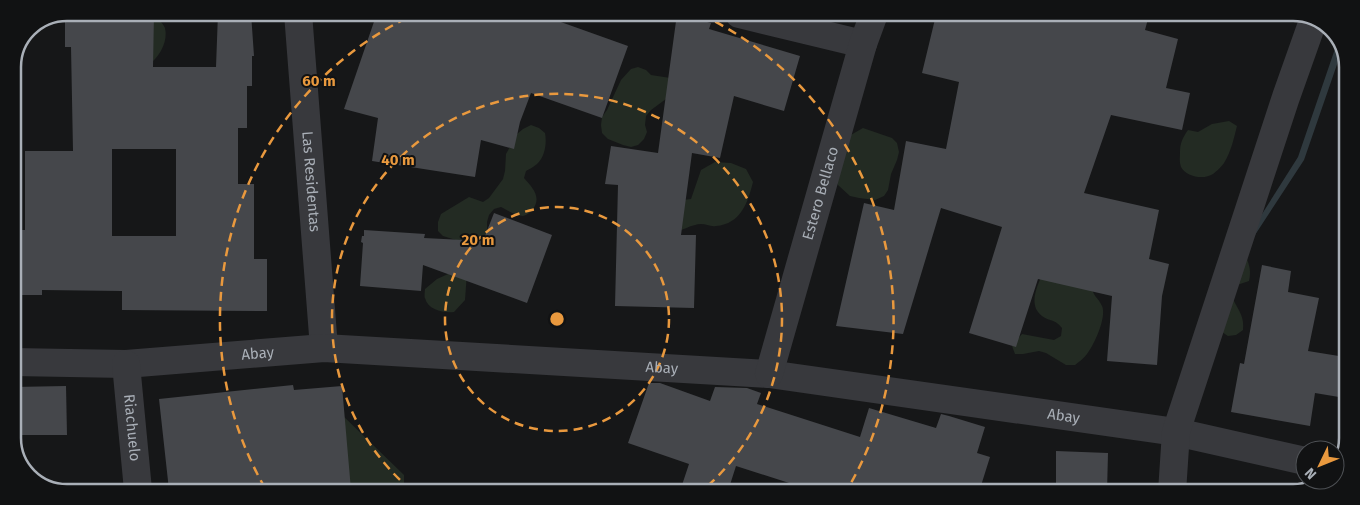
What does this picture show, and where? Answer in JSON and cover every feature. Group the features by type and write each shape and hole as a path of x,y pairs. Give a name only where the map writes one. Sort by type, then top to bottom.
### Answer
{"street":[{"name":"Las Residentas","path":"299,21 324,348"},
{"path":"768,21 863,44"},
{"name":"Estero Bellaco","path":"769,374 863,44 871,21"},
{"path":"1173,484 1176,432 1311,25"},
{"name":"Abay","path":"21,362 126,364 324,348 769,374 1176,432 1295,459"},
{"name":"Riachuelo","path":"126,364 137,484"}],"shaded area":[{"path":"129,21 160,21 164,26 166,33 165,42 161,51 152,62"},
{"path":"1335,49 1338,60 1304,160 1255,235 1234,284 1250,233 1298,157"},
{"path":"638,67 646,70 651,75 677,79 670,96 646,116 645,125 647,132 644,139 638,145 631,147 608,139 602,133 601,125 602,117 621,80 631,69"},
{"path":"1229,121 1237,126 1229,154 1224,163 1213,174 1205,177 1191,175 1183,170 1180,163 1180,149 1182,140 1188,130 1198,132 1212,124"},
{"path":"531,125 539,128 545,133 546,137 542,158 536,165 526,171 524,178 535,192 536,205 523,216 501,207 494,209 489,215 483,246 467,273 465,300 454,312 445,312 433,308 427,302 425,289 437,279 457,270 459,241 443,236 438,231 438,222 441,214 469,197 483,202 489,198 503,179 506,154 517,134"},
{"path":"863,128 892,138 897,143 899,152 891,174 888,190 884,196 875,200 850,196 838,185 835,177 849,136"},
{"path":"715,162 731,163 746,169 753,182 749,197 742,211 732,221 725,224 714,226 698,224 672,234 675,201 691,199 701,170"},
{"path":"1238,256 1246,257 1250,269 1250,278 1249,281 1234,286 1231,293 1243,319 1243,330 1236,335 1228,336 1219,329 1214,321 1217,301 1214,295 1213,282 1217,271"},
{"path":"1044,271 1091,285 1102,306 1103,317 1096,338 1087,354 1075,365 1066,365 1039,351 1015,354 1012,346 1022,334 1054,340 1061,336 1062,328 1057,323 1042,316 1035,306 1035,294"},
{"path":"307,389 323,389 340,413 404,475 404,484 331,484 323,463 299,418"}],"building":[{"path":"65,21 154,21 153,67 216,67 218,21 252,21 254,56 252,56 252,86 247,86 247,128 238,128 238,184 254,184 254,259 267,259 267,311 122,310 122,291 42,290 42,295 21,295 21,230 25,230 25,151 73,151 71,47 65,47","holes":["112,149 176,149 176,236 112,236"]},
{"path":"374,21 558,21 628,46 602,118 531,93 520,122 514,149 481,140 475,177 372,161 378,118 344,109"},
{"path":"676,21 703,21 711,23 709,29 800,56 784,111 734,96 720,158 692,153 681,235 696,235 694,308 615,306 618,185 605,184 611,146 658,153"},
{"path":"935,21 1147,21 1145,30 1178,39 1166,88 1190,93 1182,130 1111,115 1084,193 1159,210 1149,259 1169,264 1162,296 1157,365 1107,361 1112,296 1038,279 1016,347 969,333 1002,227 941,208 903,334 836,326 864,203 894,210 906,141 946,149 959,82 922,73"},
{"path":"494,213 552,235 527,303 423,265 421,291 360,286 363,243 361,242 364,230 425,234 424,238 483,241"},
{"path":"1262,265 1291,271 1288,292 1319,298 1308,351 1339,356 1339,397 1315,393 1310,426 1231,412 1240,363 1244,364"},
{"path":"649,383 660,383 710,401 715,387 747,388 761,393 757,404 860,437 869,408 936,428 941,414 985,427 977,453 990,457 982,484 792,484 736,466 730,484 682,484 689,464 628,443"},
{"path":"293,385 294,390 342,386 350,484 168,484 159,399"},
{"path":"66,386 67,435 21,435 21,387"},
{"path":"1056,451 1108,453 1107,484 1056,484"}]}
